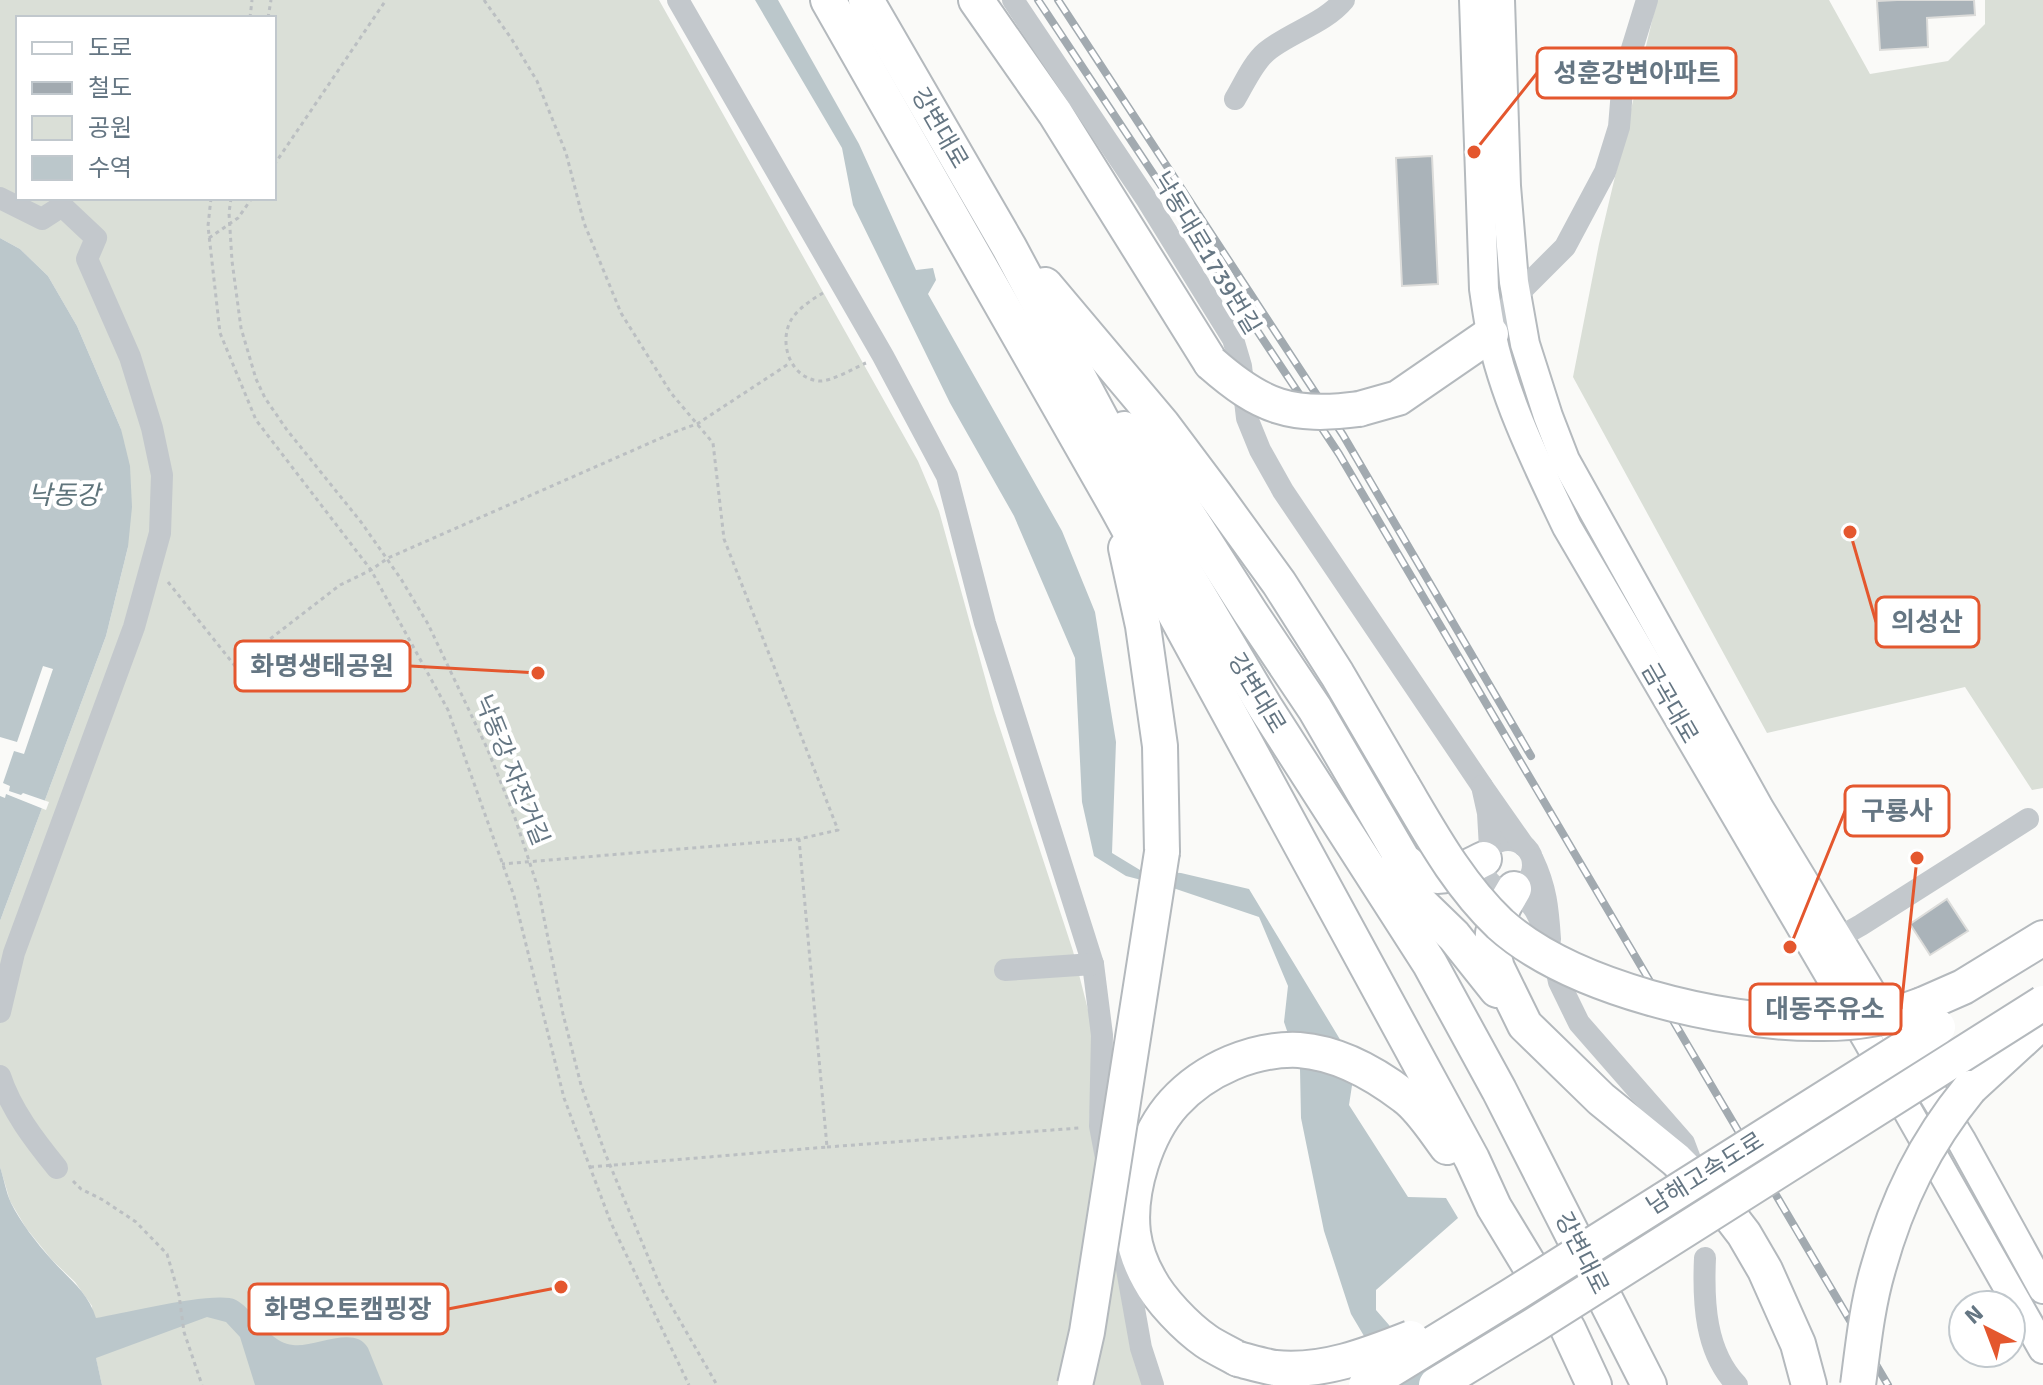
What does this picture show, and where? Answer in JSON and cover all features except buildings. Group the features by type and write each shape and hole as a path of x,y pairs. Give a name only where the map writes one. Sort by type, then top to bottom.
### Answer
{"highway":[{"name":"강변대로","path":"828,0 1118,509 1472,1159 1552,1326 1594,1385"},
{"name":"강변대로","path":"866,0 1009,247 1163,535 1265,707 1430,964 1499,1090 1649,1385"},
{"path":"976,0 1055,113 1211,363 1233,383 1261,400 1282,407 1321,413 1359,409 1398,398 1491,334"},
{"path":"1009,247 1065,307 1162,424 1216,496 1279,583 1337,674 1456,875 1501,924 1528,944 1585,976 1684,1007 1768,1021 1815,1024 1930,1016 1963,987 2043,938"},
{"path":"1084,387 1131,436 1172,490 1315,709 1403,860 1415,871 1430,877 1449,876 1487,853"},
{"path":"1075,1385 1090,1316 1162,852 1160,746 1143,626 1118,509"},
{"path":"1328,808 1408,894 1454,936 1525,1025 1601,1099 1676,1160 1724,1208 1755,1250 1798,1344 1809,1385"},
{"path":"1517,889 1504,906 1493,933 1492,949 1497,968 1525,1025"},
{"name":"남해고속도로","path":"1366,1385 1511,1296 1930,1016 2043,960"},
{"name":"남해고속도로","path":"1436,1385 1552,1326 2043,1003"},
{"path":"1858,1385 1877,1271 1911,1176 1948,1114 1970,1088 2043,1021"},
{"path":"1494,1207 1407,1098 1357,1066 1334,1057 1301,1050 1271,1051 1217,1070 1196,1082 1174,1103 1144,1156 1134,1191 1133,1233 1149,1280 1161,1298 1205,1341 1238,1359 1273,1368 1305,1369 1365,1357 1511,1296"},
{"path":"1460,1385 1552,1326 1578,1385"}],"main road":[{"name":"금곡대로","path":"1474,0 1484,289 1491,334 1507,390 1542,473 1567,527 1828,944 1961,1140 2043,1289"},
{"name":"금곡대로","path":"1500,0 1506,186 1516,296 1525,344 1565,460 1759,808 2043,1349"}],"street":[{"path":"678,0 883,356 947,476 985,623 1093,964 1102,1035 1100,1126 1141,1348 1153,1385"},
{"name":"낙동대로1739번길","path":"1013,0 1147,200 1233,339 1241,366 1247,418 1260,450 1283,491 1528,853 1543,881 1550,939"},
{"path":"1235,99 1264,54 1322,18 1344,0"},
{"path":"1491,334 1516,296 1565,247 1605,172 1619,127 1623,78 1647,0"},
{"path":"0,198 42,219 62,206 96,238 87,259 130,357 152,428 162,475 160,533 134,627 14,953 0,1012"},
{"path":"1482,786 1488,813 1487,853 1483,871 1491,883 1504,890 1517,889 1531,876 1528,853 1516,841 1500,841 1487,853"},
{"path":"1828,944 2028,819"},
{"path":"1517,889 1535,910 1550,939 1559,982 1579,1023 1684,1143 1693,1167"},
{"path":"1005,970 1093,964"},
{"path":"0,1076 34,1139 57,1168"},
{"path":"1705,1258 1703,1285 1714,1351 1737,1385"}],"path":[{"path":"276,162 386,0"},
{"path":"484,0 537,81 566,153 584,223 621,313 671,393 713,443 724,539 838,830 799,839 502,864"},
{"path":"211,200 208,226 220,333 256,420 371,570 448,710 514,896 564,1098 611,1223 689,1385"},
{"name":"낙동강 자전거길","path":"231,200 232,261 241,328 256,379 287,430 388,558 428,624 460,689 509,802 538,888 563,1014 581,1085 610,1165 661,1288 717,1385"},
{"path":"209,238 238,218 251,200"},
{"path":"839,283 810,300 791,319 785,336 790,363 809,378 822,381 883,356"},
{"path":"149,574 166,579 235,666 340,585 388,558 697,424 790,363"},
{"path":"799,839 827,1147"},
{"path":"590,1167 1100,1126"},
{"path":"57,1168 81,1189 136,1222 167,1254 179,1295 184,1332 202,1385"}],"green space":[{"path":"0,0 659,0 918,461 939,511 994,710 1073,951 1096,1041 1089,1124 1146,1385 102,1385 96,1359 92,1306 75,1282 26,1228 10,1201 0,1167 0,921 106,636 128,547 121,429 77,326 48,276 20,249 0,238"},
{"path":"1657,0 1829,0 1870,74 1948,61 1985,24 1985,0 2043,0 2043,788 2032,790 1965,687 1767,733 1573,377 1599,244"}],"water":[{"path":"755,0 778,0 859,144 916,270 933,268 936,280 928,294 1062,531 1095,612 1116,742 1112,853 1140,870 1181,873 1249,889 1344,1046 1353,1079 1349,1105 1408,1197 1446,1198 1458,1218 1376,1290 1376,1310 1441,1385 1393,1385 1351,1314 1324,1231 1301,1118 1300,1069 1284,1022 1288,986 1259,917 1126,876 1094,856 1082,802 1075,658 1014,516 950,403 853,205 842,148"},
{"name":"낙동강","path":"0,238 20,249 48,276 77,326 121,429 130,466 132,507 128,547 106,636 0,921"},
{"path":"0,1167 9,1199 19,1218 45,1253 83,1293 96,1318 190,1300 236,1300 269,1333 284,1343 302,1345 344,1337 362,1341 383,1385 255,1385 240,1337 226,1322 207,1317 96,1358 102,1385 0,1385"}],"pier":[{"path":"43,666 53,669 24,754 14,751 3,783 10,786 9,791 49,802 46,810 6,794 5,798 0,796 0,737 17,742"}],"railway":[{"path":"1038,0 1339,454 1888,1385"},
{"path":"1058,0 1343,435 1531,756"}],"place":[{"name":"성훈강변아파트","path":"1474,152"},
{"name":"의성산","path":"1850,532"},
{"name":"화명생태공원","path":"538,673"},
{"name":"대동주유소","path":"1917,858"},
{"name":"구룡사","path":"1790,947"},
{"name":"화명오토캠핑장","path":"561,1287"}]}
